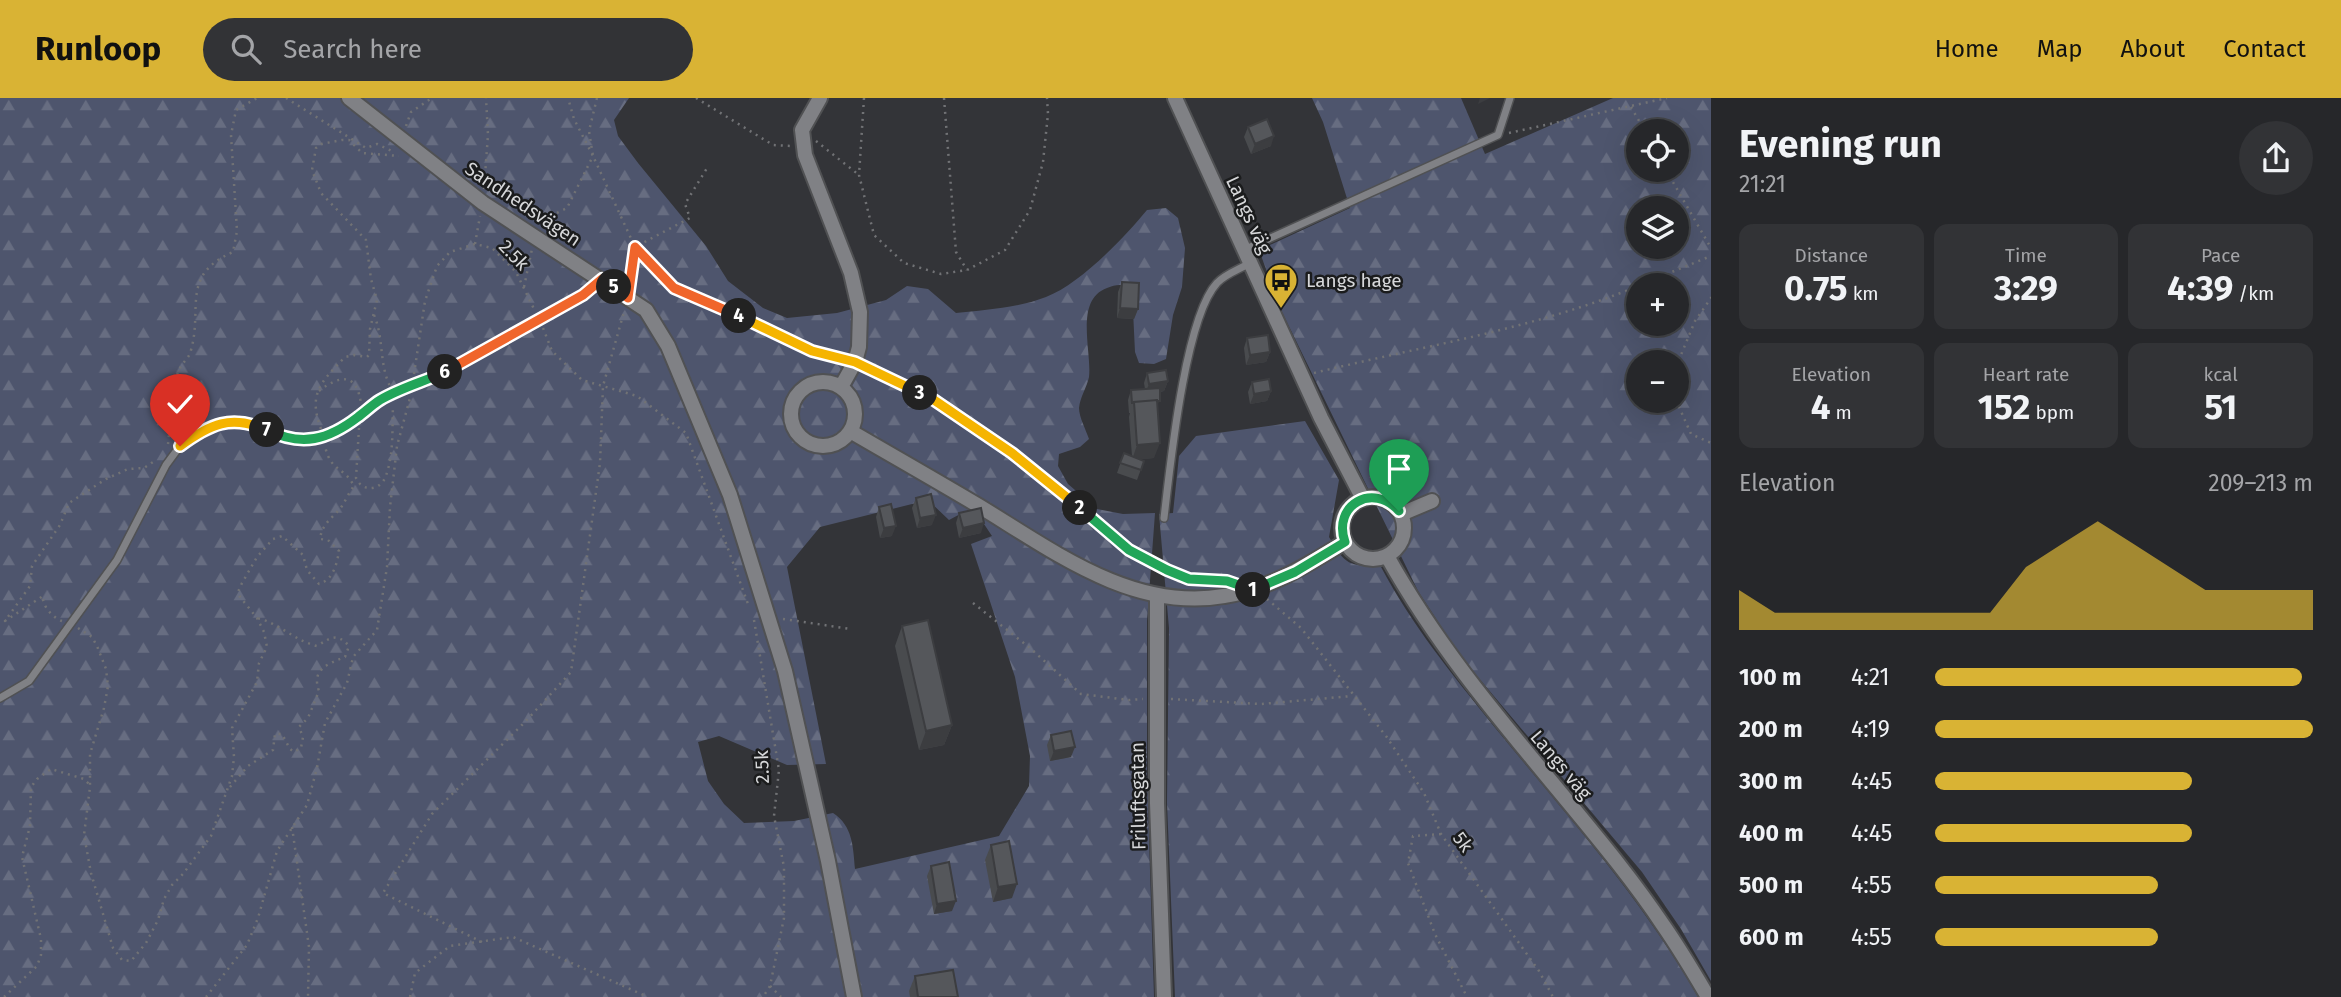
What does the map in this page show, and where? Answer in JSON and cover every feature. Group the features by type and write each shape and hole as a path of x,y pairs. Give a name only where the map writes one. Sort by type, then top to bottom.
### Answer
{"street":[{"name":"Sandhedsvägen","path":"349,98 484,203 646,310 668,346 730,495 785,671 828,862 853,997"},
{"path":"820,98 802,137 804,155 851,273 860,323 855,362 841,387"},
{"name":"Langs väg","path":"1175,98 1302,376 1363,499"},
{"path":"827,381 841,387 849,394 855,408 850,431 843,439 833,444 812,444 796,432 790,417 795,397 806,386 827,381"},
{"path":"850,431 1084,569 1124,586 1157,595 1206,598 1253,590 1295,572 1345,542"},
{"path":"1363,499 1383,499 1394,505 1401,514 1403,538 1397,548 1387,556 1365,558 1355,553 1345,542 1342,527 1345,517 1350,507 1363,499"},
{"path":"1401,514 1432,501"},
{"name":"Langs väg","path":"1387,556 1414,604 1447,653 1626,875 1663,925 1708,997"},
{"name":"Friluftsgatan","path":"1157,595 1156,790 1164,997"}],"lane":[{"path":"1164,518 1172,454 1194,336 1206,300 1218,282 1247,256 1499,135 1510,98"},
{"path":"0,698 29,681 117,561 166,465 180,446 200,431 234,421 295,440 323,437 343,429 379,401 412,384 443,373 505,341 583,295 602,279"}],"path":[{"path":"167,447 172,400 180,369 191,353 195,299 201,277 214,260 233,252 237,231 231,135 236,110 257,98"},
{"path":"0,624 43,596 42,601 53,618 92,637 103,657 108,686 90,754 90,788 84,835 86,854 109,938 117,955 127,961 136,957 146,943 172,885 211,835 227,790 233,768 232,728 257,682 259,663 267,653 264,632 238,592 257,557 272,539 282,536 303,555 307,570 320,584 328,580 339,551 328,540 320,539 320,535 325,523 339,510 354,486 344,472 331,463 314,413 315,394 345,357 369,355 370,329 377,300 371,279 366,240 321,193 312,170 316,148 321,144 342,139 349,140 362,153 404,156 377,144 366,148 286,98"},
{"path":"401,139 411,112 432,98"},
{"path":"475,244 484,203 488,135 486,98"},
{"path":"568,98 574,119 635,247 674,288 812,351 855,362 945,407 1012,453 1129,550 1189,579 1227,581"},
{"path":"524,288 538,221 567,208 593,156 589,131 597,98"},
{"path":"696,98 773,145 786,147 802,137 859,175"},
{"path":"864,98 859,175 874,235 904,262 941,274 967,270 1004,250 1030,210 1043,162 1047,98"},
{"path":"944,98 956,252 967,270"},
{"path":"1499,135 1668,98"},
{"path":"1631,107 1638,119"},
{"path":"635,247 690,218 685,204 707,168"},
{"path":"1674,182 1711,248"},
{"name":"2.5k","path":"206,997 247,946 277,851 306,805 317,768 325,723 347,683 353,657 377,630 387,566 397,446 421,339 425,301 437,266 450,252 475,244 492,248 516,272 540,319 552,351 582,380 637,396 686,433 752,614 779,770 774,816 784,867 784,918 770,986 763,997"},
{"path":"482,942 383,893 432,814 571,673 600,463 603,386 628,298 635,247"},
{"path":"1670,273 1711,256"},
{"path":"1302,376 1508,329 1600,302 1626,291"},
{"path":"1683,350 1695,321 1711,298 1711,293"},
{"path":"1682,413 1691,434 1711,443"},
{"path":"5,621 30,586 32,566 60,525 69,503 106,479 128,469 144,468 153,464 160,455"},
{"path":"1253,590 1301,628 1386,736 1423,793 1441,834"},
{"path":"769,617 851,629"},
{"path":"227,790 248,766 273,750 275,734 282,734 294,752 301,748 303,737 299,727 308,718 319,691 317,673 324,665 345,657 349,646 340,637 333,636 317,646 308,644 272,622 257,618"},
{"path":"4,997 37,966 43,947 22,857 30,826 31,786 51,769 83,779 90,788"},
{"path":"292,827 309,947 307,997"},
{"name":"5k","path":"1467,997 1435,933 1408,863 1413,836 1441,834 1539,971 1553,997"},
{"path":"410,997 415,973 450,946 513,937 648,997"},
{"path":"770,986 781,997"}],"green space":[{"path":"0,98 629,98 614,120 618,136 706,246 728,281 763,308 787,318 837,313 886,300 907,286 928,289 956,313 1024,304 1046,297 1073,282 1114,246 1147,210 1166,208 1178,218 1185,248 1182,287 1173,315 1166,359 1154,364 1139,363 1135,352 1132,289 1117,285 1097,294 1088,315 1089,377 1079,408 1089,439 1080,447 1059,454 1058,466 1068,484 1097,509 1123,514 1155,513 1147,621 1147,776 1154,997 0,997","holes":["928,500 949,520 964,512 982,521 992,536 971,544 1015,677 1030,756 1029,786 999,836 855,869 848,831 845,824 833,813 794,821 744,823 724,804 708,781 698,742 719,736 787,765 826,764 787,567 820,527"]},
{"path":"1312,98 1461,98 1485,154 1613,98 1711,98 1711,981 1681,929 1642,872 1461,657 1418,591 1281,310 1259,250 1350,208 1323,122"},
{"path":"1305,421 1339,480 1329,537 1335,547 1349,562 1381,567 1405,609 1433,648 1627,890 1676,960 1698,997 1175,997 1167,803 1169,628 1159,514 1173,513 1179,456 1196,436"}],"building":[{"path":"1267,119 1274,136 1255,144 1248,127"},
{"path":"1122,282 1139,283 1138,309 1120,308"},
{"path":"1268,335 1270,352 1250,355 1247,338"},
{"path":"1166,370 1168,381 1149,384 1147,373"},
{"path":"1269,379 1271,391 1254,394 1252,382"},
{"path":"1160,388 1160,401 1132,403 1131,390"},
{"path":"1157,400 1160,443 1137,445 1134,402"},
{"path":"1124,453 1144,461 1141,470 1120,463"},
{"path":"931,494 936,515 920,518 916,498"},
{"path":"891,504 896,526 884,528 879,507"},
{"path":"981,508 984,523 963,528 959,513"},
{"path":"928,620 952,725 926,731 902,626"},
{"path":"1071,731 1075,747 1054,751 1051,735"},
{"path":"1009,841 1017,884 998,887 991,845"},
{"path":"949,862 956,901 937,904 931,866"},
{"path":"953,970 958,997 918,997 915,976"}],"place":[{"name":"Langs hage","path":"1281,310"}],"route":[{"path":"180,446 200,431 234,421 295,440 323,437 343,429 379,401 412,384 443,373 505,341 547,313 583,295 602,279 628,298 635,247 674,288 812,351 855,362 934,400 1012,453 1129,550 1189,579 1227,581 1253,590 1295,572 1345,542 1343,520 1350,507 1359,500 1371,497 1383,499 1399,511"}]}
